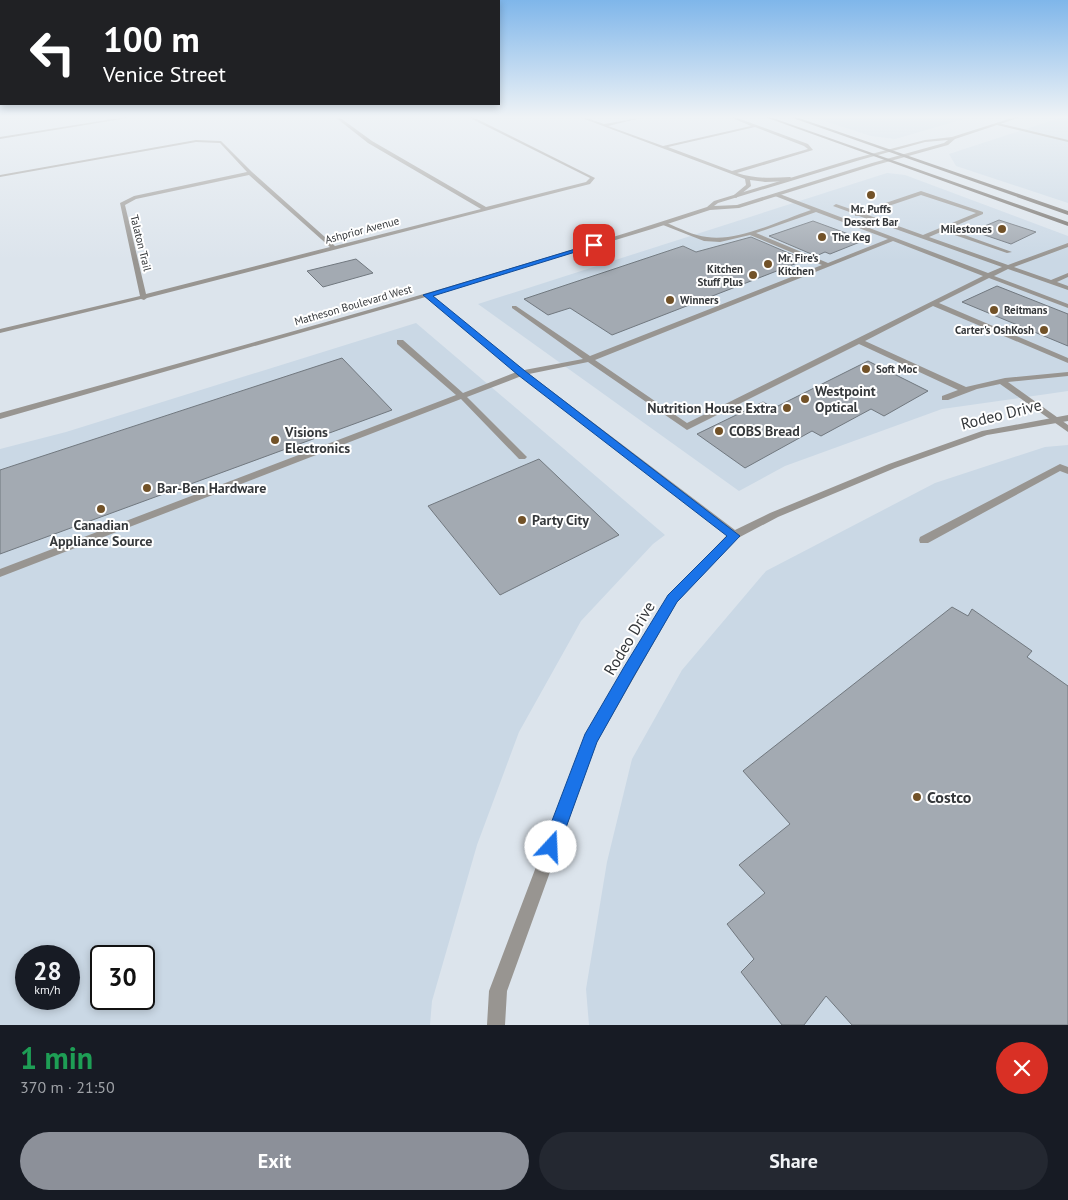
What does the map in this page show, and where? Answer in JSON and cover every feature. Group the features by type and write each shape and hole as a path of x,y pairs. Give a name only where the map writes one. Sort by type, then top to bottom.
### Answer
{"main road":[{"path":"901,165 1068,225"},
{"path":"927,165 1068,213"}],"street":[{"path":"0,176 65,165"},
{"path":"243,165 335,250"},
{"path":"409,165 485,209"},
{"name":"Ashprior Avenue","path":"0,331 144,298 335,250 588,183 593,178 570,165"},
{"path":"714,165 747,178 765,180 790,179"},
{"path":"734,172 759,165"},
{"name":"Matheson Boulevard West","path":"710,208 716,202 838,165"},
{"name":"Matheson Boulevard West","path":"0,416 427,295 665,224 710,208 737,207 873,165"},
{"name":"Talaton Trail","path":"144,298 122,204 134,198 250,173"},
{"path":"736,196 749,185 747,178"},
{"path":"841,220 921,193 982,213 923,237"},
{"path":"777,195 1068,306"},
{"path":"836,206 1068,288"},
{"path":"665,224 704,239 720,240 751,233 815,210"},
{"path":"943,229 1009,252 988,260"},
{"path":"751,233 827,265"},
{"path":"0,573 522,373 588,360 892,240"},
{"path":"514,307 686,427 989,276 1068,245"},
{"path":"1052,282 1068,275"},
{"path":"427,295 522,373 734,536"},
{"path":"934,304 1068,361"},
{"path":"859,341 962,390"},
{"path":"400,342 462,396 522,457"},
{"path":"945,398 962,390 1001,381 1068,374"},
{"path":"1001,381 1068,429"},
{"name":"Rodeo Drive","path":"496,1025 498,991 591,739 673,599 734,536 774,514 892,466 985,433 1068,418"},
{"path":"924,540 1060,467 1068,471"}],"shaded area":[{"path":"1068,165 1068,203 956,166"},
{"path":"887,173 905,175 1068,236 1068,391 942,409 785,466 739,491 478,304"},
{"path":"416,323 665,535 653,544 581,621 519,732 477,845 432,1001 430,1025 0,1025 0,449 66,432"},
{"path":"1068,445 1068,1025 589,1025 586,989 607,862 632,759 682,670 766,571 935,483 1045,447"}],"building":[{"path":"999,220 1036,232 1011,244 973,231"},
{"path":"813,221 865,240 830,254 825,252 816,256 769,236"},
{"path":"751,237 805,260 612,335 570,308 548,315 524,299 683,246 696,252"},
{"path":"356,259 373,273 323,287 307,271"},
{"path":"997,286 1068,314 1068,346 962,302"},
{"path":"342,358 392,410 0,554 0,470"},
{"path":"868,361 928,391 884,416 871,409 821,436 812,431 745,468 697,434 763,402 774,408"},
{"name":"Party City","path":"539,459 619,535 500,595 428,506"},
{"name":"Costco","path":"952,607 968,616 972,609 1032,651 1027,657 1068,686 1068,1025 852,1025 826,996 804,1025 782,1025 741,972 754,959 727,924 765,893 739,865 790,824 743,771"}],"place":[{"name":"Mr. Puffs Dessert Bar","path":"871,195"},
{"name":"Milestones","path":"1002,229"},
{"name":"The Keg","path":"822,237"},
{"name":"Mr. Fire’s Kitchen","path":"768,264"},
{"name":"Kitchen Stuff Plus","path":"753,275"},
{"name":"Winners","path":"670,300"},
{"name":"Reitmans","path":"994,310"},
{"name":"Carter's OshKosh","path":"1044,330"},
{"name":"Soft Moc","path":"866,369"},
{"name":"Westpoint Optical","path":"805,399"},
{"name":"Nutrition House Extra","path":"787,408"},
{"name":"COBS Bread","path":"719,431"},
{"name":"Visions Electronics","path":"275,440"},
{"name":"Bar-Ben Hardware","path":"147,488"},
{"name":"Canadian Appliance Source","path":"101,509"},
{"name":"Party City","path":"522,520"},
{"name":"Costco","path":"917,797"}],"route":[{"path":"551,847 591,739 629,671 673,599 734,536 522,373 427,295 594,245"}]}
